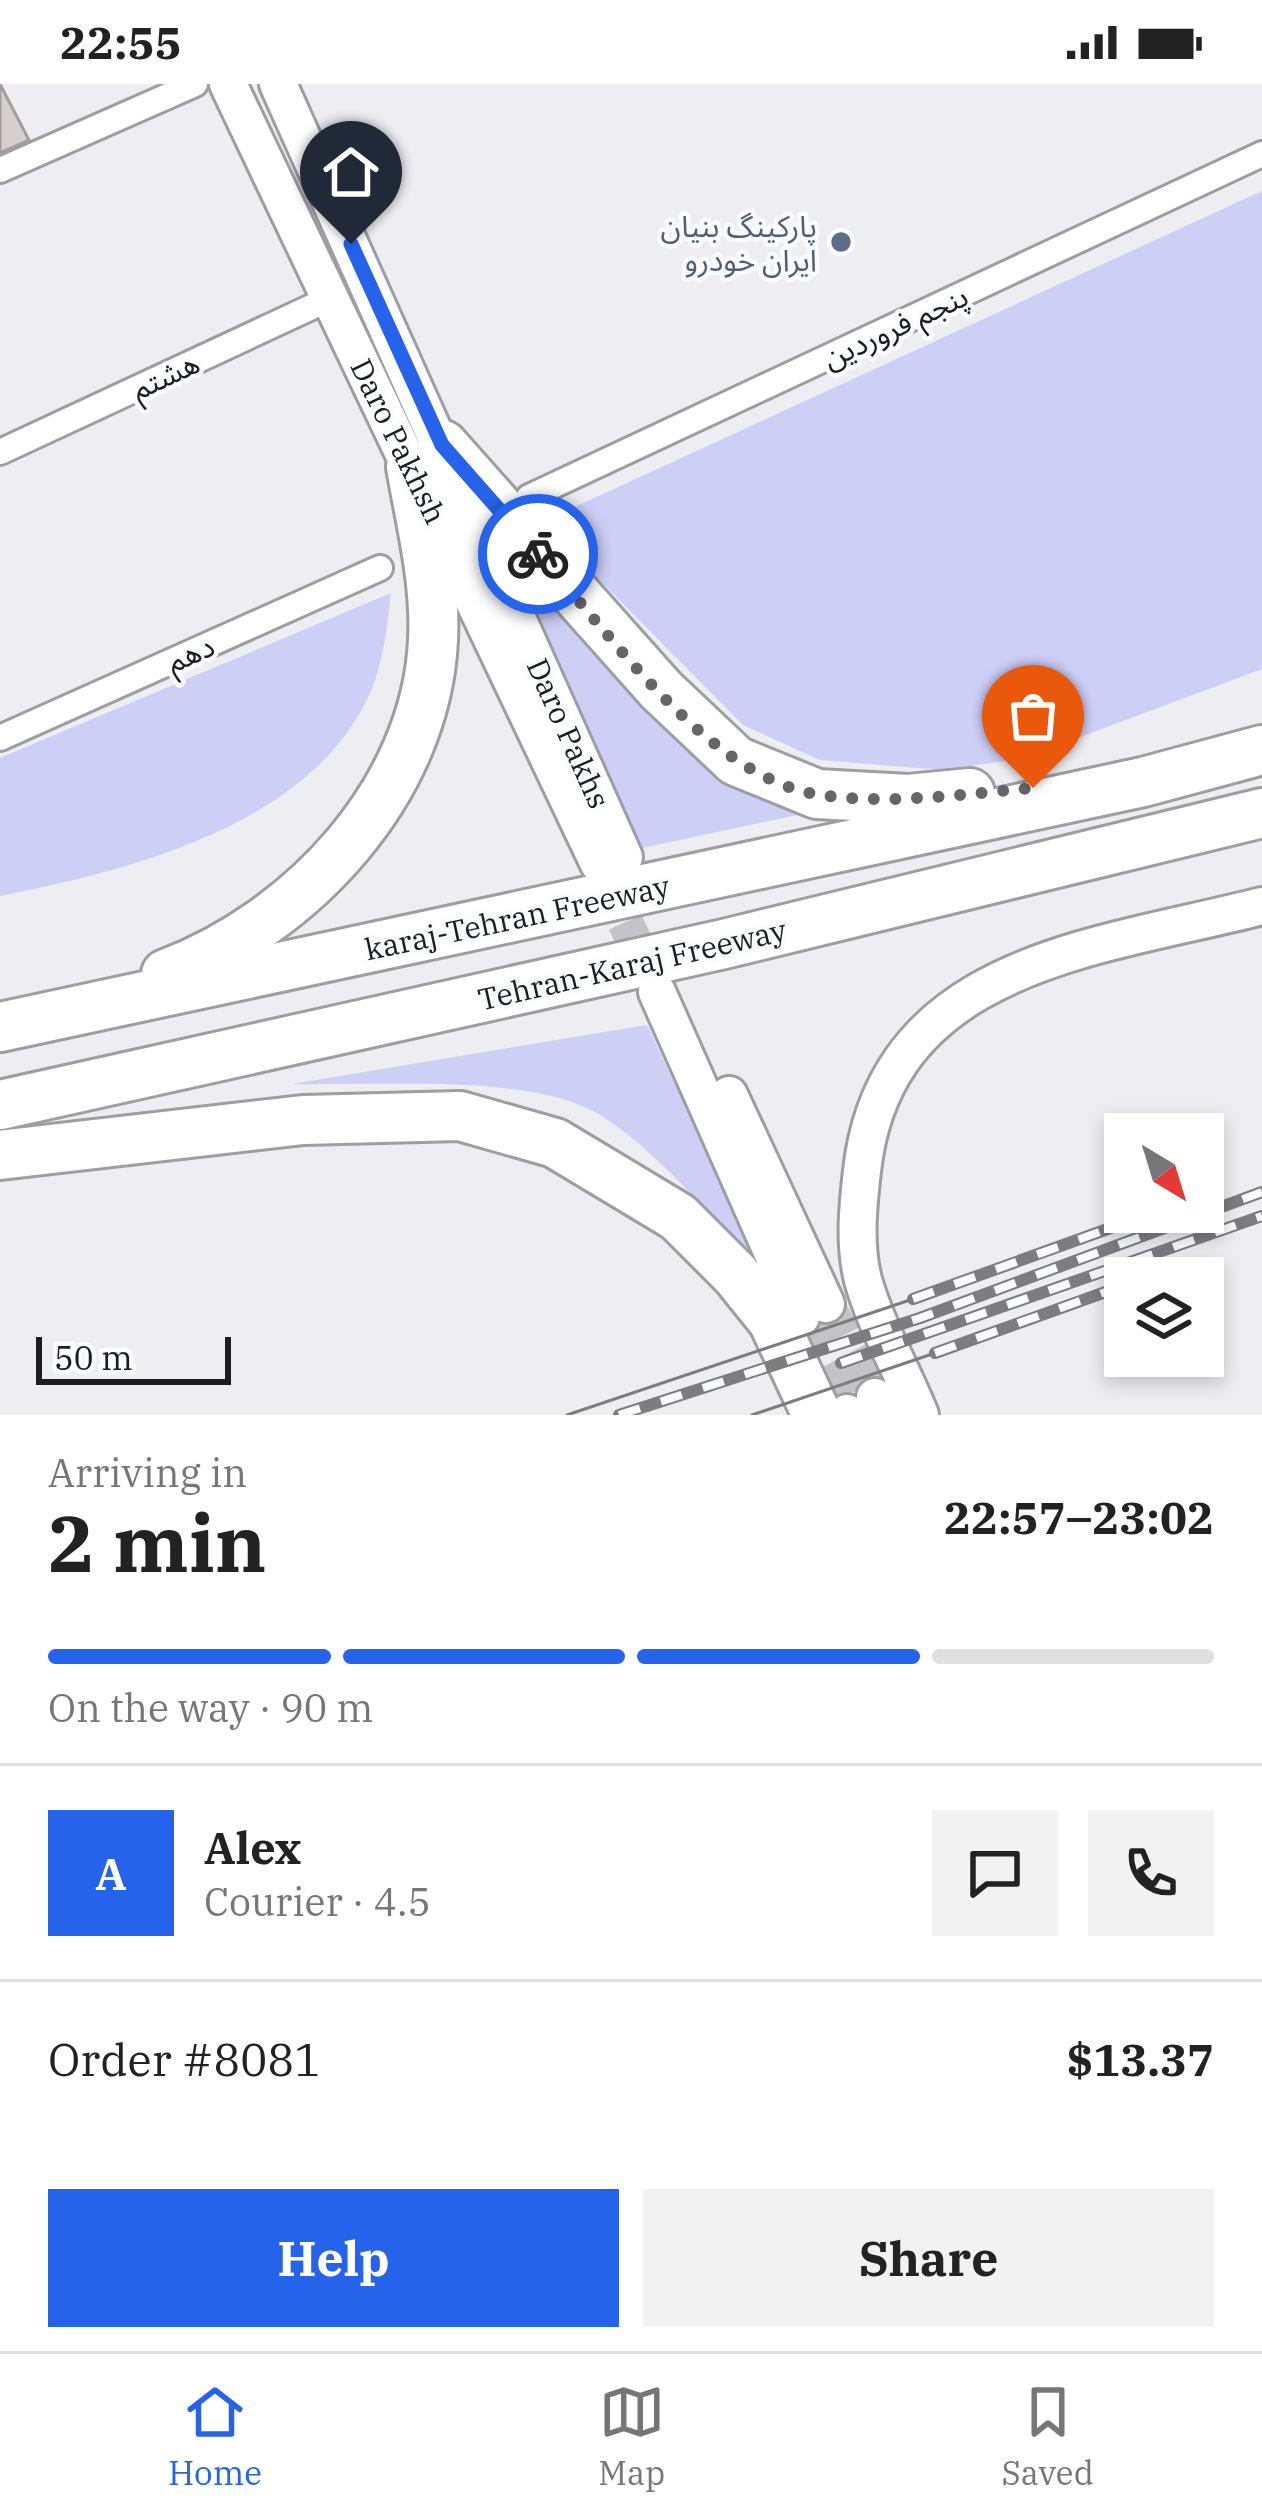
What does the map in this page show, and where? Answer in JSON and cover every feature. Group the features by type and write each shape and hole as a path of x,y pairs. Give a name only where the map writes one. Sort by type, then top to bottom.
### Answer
{"highway":[{"path":"427,456 699,728 736,761 771,780 817,794 908,799 1143,782"},
{"path":"22,1023 183,968 256,929 319,881 371,814 420,705 433,643 427,456"},
{"name":"karaj-Tehran Freeway","path":"22,1023 1143,782 1262,750"},
{"name":"Tehran-Karaj Freeway","path":"0,1105 746,939 1262,813"},
{"path":"0,1155 303,1120 460,1116 555,1143 678,1217 736,1275 855,1411"}],"street":[{"path":"0,170 195,84"},
{"name":"Daro Pakhsh","path":"228,84 331,298 427,456"},
{"name":"Daro Pakhs","path":"278,84 427,456 612,861"},
{"name":"پنجم فروردین","path":"529,497 1262,154"},
{"name":"هشتم","path":"0,452 331,298"},
{"name":"دهم","path":"0,738 380,568"},
{"path":"920,1415 863,1279 856,1220 866,1136 894,1070 946,1008 1015,970 1262,906"},
{"path":"668,989 813,1310"}],"shaded area":[{"path":"1262,191 1262,669 1024,758 943,770 820,760 743,725 542,522"},
{"path":"517,565 574,611 731,773 802,814 633,850"},
{"path":"391,593 371,691 343,738 306,776 262,808 159,855 0,896 0,758"},
{"path":"647,1025 764,1274 659,1162 591,1110 561,1099 487,1086 292,1084"}],"building":[{"path":"0,84 29,140 0,153"}],"tunnel":[{"path":"603,873 652,981"},
{"path":"826,1304 875,1397"},
{"path":"801,1317 847,1413"}],"tram line":[{"path":"567,1415 913,1299"},
{"path":"752,1415 935,1353"}],"railway":[{"path":"619,1415 920,1318 1262,1192"},
{"path":"841,1363 1262,1216"},
{"path":"913,1299 1104,1230"},
{"path":"935,1353 1104,1293"}],"way so far":[{"path":"538,554 699,728 736,761 771,780 817,794 861,798 908,799 1033,788"}],"place":[{"name":"پارکینگ بنیان ایران خودرو","path":"841,242"}],"route":[{"path":"351,244 442,445 538,554"}]}
